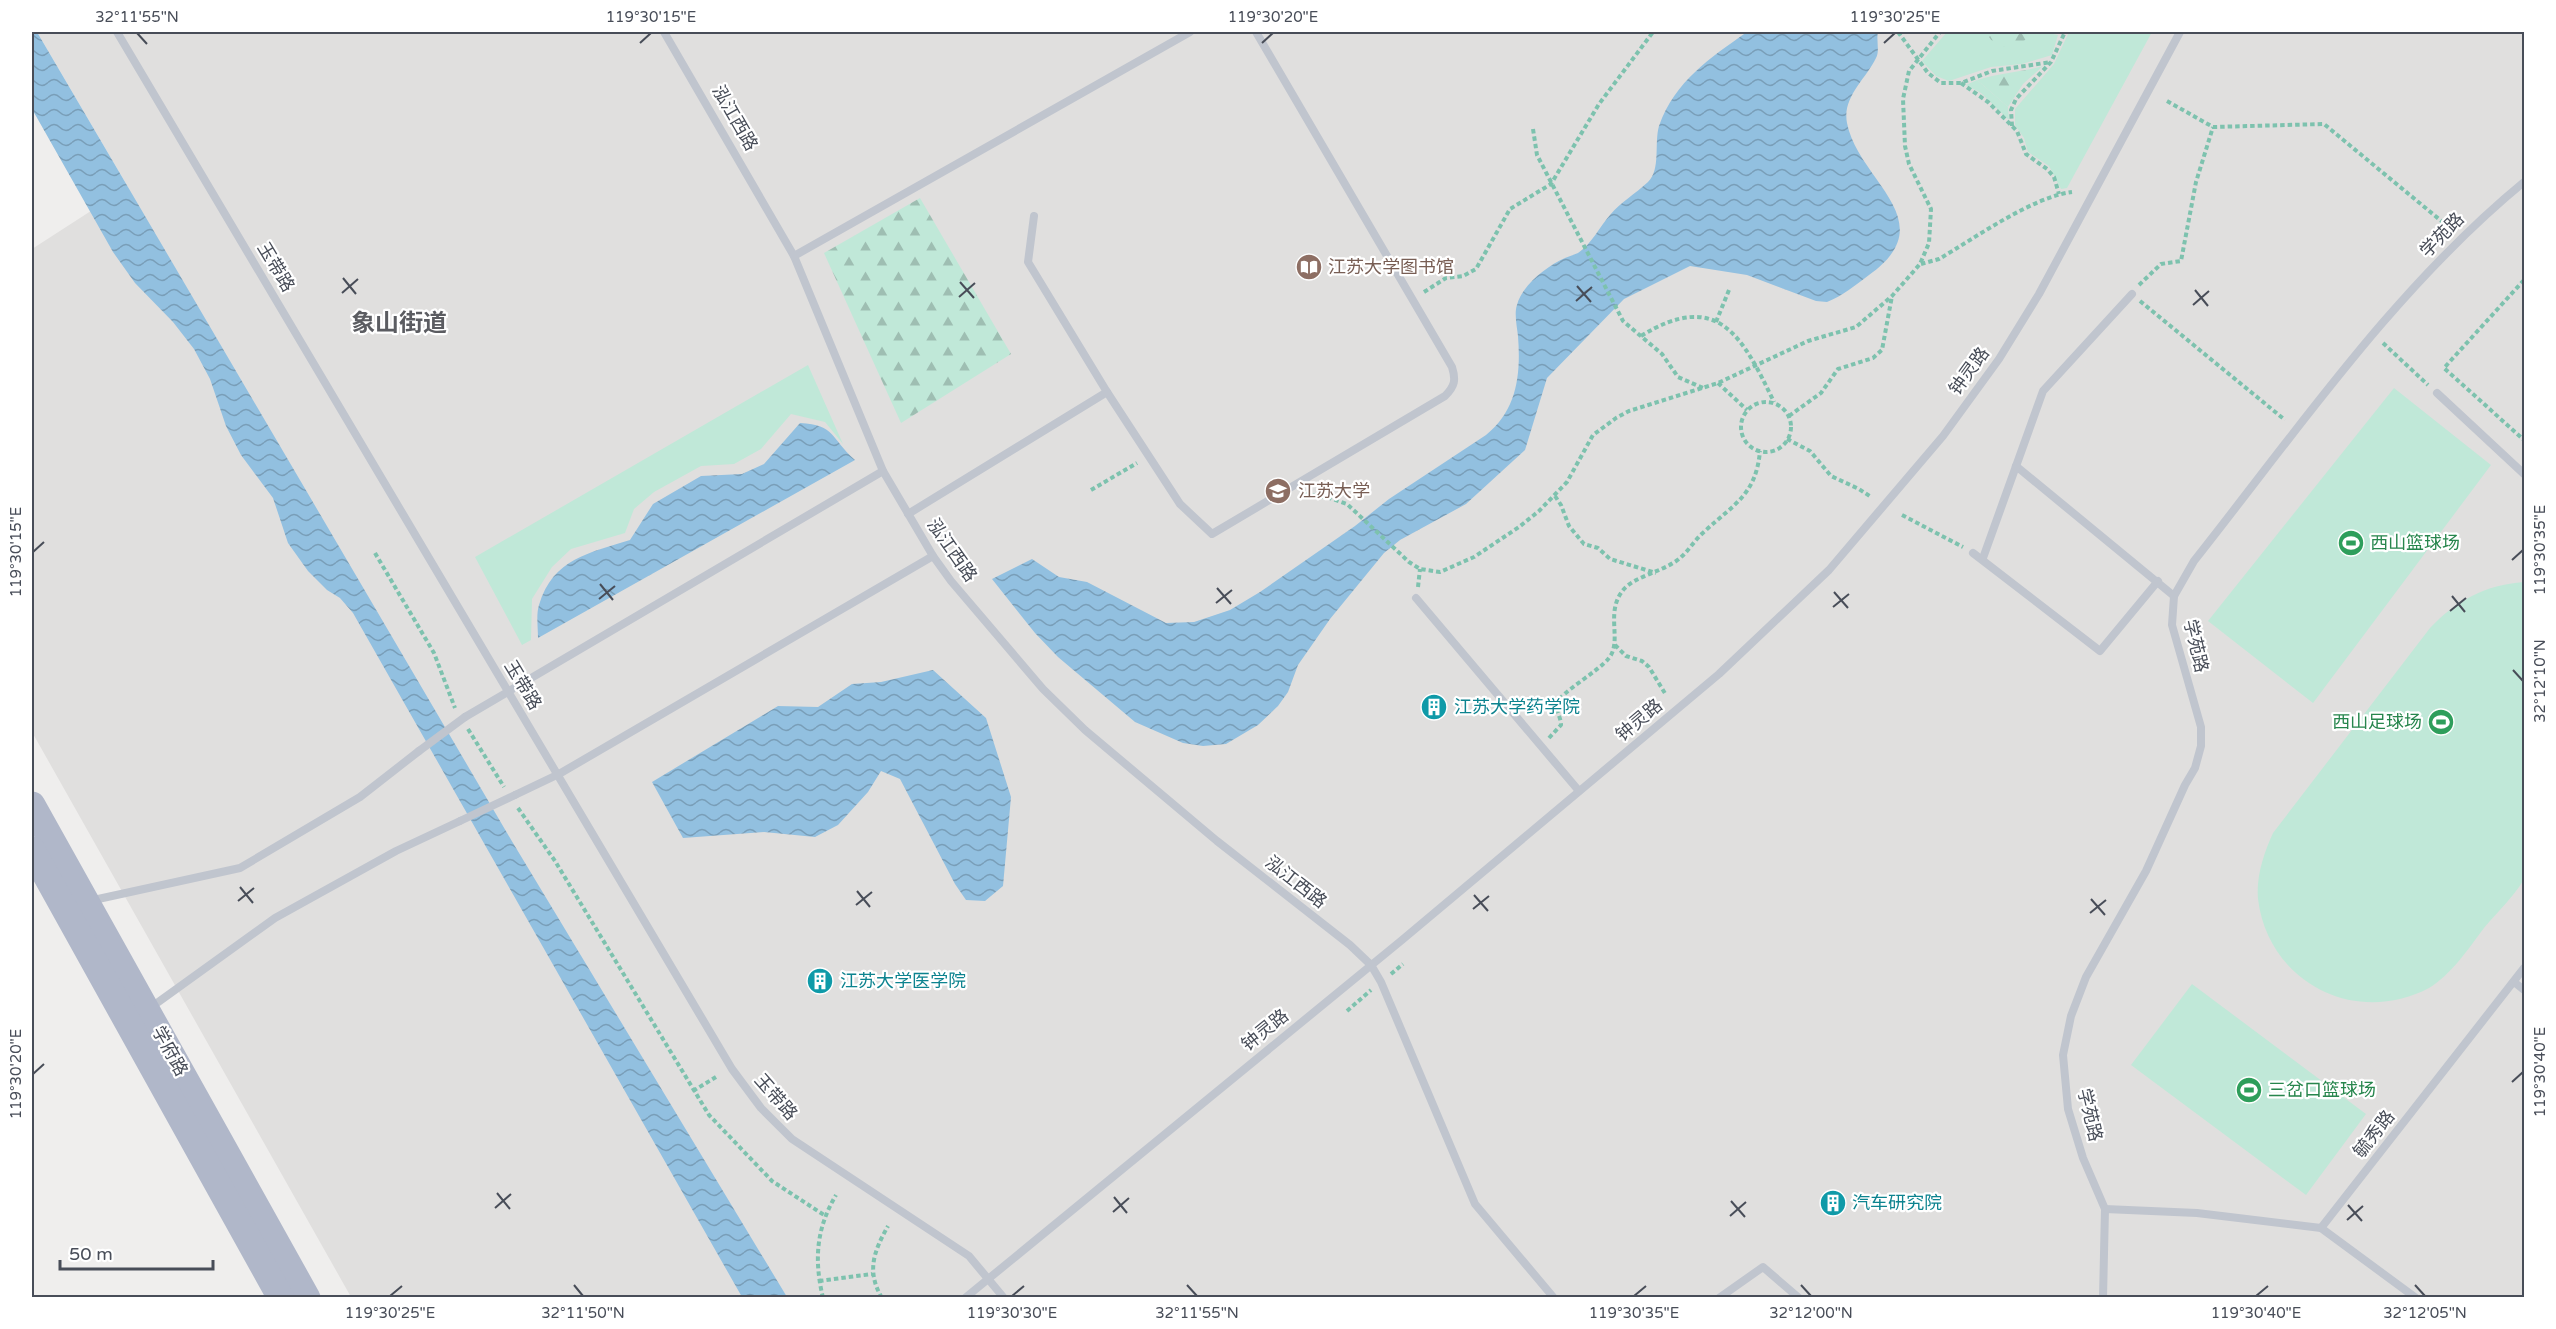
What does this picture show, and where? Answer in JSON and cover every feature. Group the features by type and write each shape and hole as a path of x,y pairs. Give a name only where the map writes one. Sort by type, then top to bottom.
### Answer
{"main road":[{"name":"学府路","path":"32,805 307,1298"},
{"name":"学府路","path":"32,849 282,1298"}],"lane":[{"name":"玉带路","path":"117,32 559,774 714,1042 761,1108 792,1139 969,1256 1004,1298"},
{"name":"泓江西路","path":"664,32 794,256 883,471 933,556 1005,647 1084,730 1217,841 1350,945 1371,965 1381,982 1475,1204 1551,1296"},
{"path":"794,256 1190,32"},
{"path":"1034,216 1028,262 1107,392 1180,504 1212,534 1446,396 1453,388 1455,378 1452,367 1257,32"},
{"name":"钟灵路","path":"965,1298 1579,791 1776,623 1829,570 1943,436 1999,359 2039,294 2180,32"},
{"name":"学苑路","path":"2105,1209 2083,1158 2068,1109 2063,1055 2071,1016 2086,977 2146,871 2195,768 2201,746 2201,727 2172,625 2174,596 2194,561 2373,335 2461,237 2524,182"},
{"path":"1983,558 2043,391 2132,294"},
{"path":"908,514 1107,392"},
{"path":"2437,393 2524,474"},
{"path":"2016,466 2174,596"},
{"path":"87,901 240,868 360,797 463,718 507,690 883,471"},
{"path":"1974,553 2100,651 2157,581"},
{"path":"147,1010 275,918 396,851 559,774 933,556"},
{"path":"1416,598 1579,791"},
{"name":"毓秀路","path":"2321,1228 2524,968"},
{"path":"2514,982 2524,990"},
{"path":"2103,1298 2105,1209 2197,1213 2321,1228 2416,1298"},
{"path":"1719,1298 1763,1267 1799,1298"}],"path":[{"path":"1413,300 1446,278 1463,276 1476,269 1510,209 1551,184 1599,104 1653,32"},
{"path":"1898,32 1928,73 1941,83 1961,83 1992,71 2051,62"},
{"path":"1294,487 1306,495 1340,501 1355,512 1397,553 1420,569 1440,572 1474,557 1510,533 1555,496 1567,482 1593,435 1602,426 1629,411 1718,383 1808,341 1856,327 1892,296 1920,264 1929,243 1930,209 1909,164 1905,146 1903,99 1909,72 1940,32"},
{"path":"2012,126 2011,110 2016,99 2051,62 2065,32"},
{"path":"1961,83 1980,96 2017,131 2026,154 2054,177 2059,194"},
{"path":"2167,101 2213,128 2324,124 2461,237"},
{"path":"2213,128 2196,182 2181,261 2161,264 2132,294 2297,430"},
{"path":"1533,129 1538,155 1551,184 1618,314 1662,354 1678,377 1703,388"},
{"path":"1920,264 1939,259 2038,202 2072,192"},
{"path":"2524,280 2444,368 2524,440"},
{"path":"1716,322 1729,290"},
{"path":"1789,416 1821,393 1838,369 1873,358 1882,350 1892,296"},
{"path":"1641,336 1674,320 1689,317 1716,322 1740,339 1774,402 1789,416 1791,427 1787,439 1778,449 1760,451 1745,441 1741,432 1741,423 1747,410 1756,403 1774,402"},
{"path":"2396,355 2437,393"},
{"path":"1718,383 1747,410"},
{"path":"1787,439 1810,451 1831,476 1871,497"},
{"path":"1666,694 1650,668 1626,656 1615,644 1612,620 1620,596 1630,585 1657,573 1685,555 1705,530 1743,499 1759,464 1760,451"},
{"path":"1091,490 1148,456"},
{"path":"1555,496 1562,505 1569,526 1584,544 1598,548 1610,559 1657,573"},
{"path":"1902,515 1974,553"},
{"path":"375,553 442,668 447,691 463,718 555,861 709,1115 772,1181 824,1215"},
{"path":"1540,745 1561,724 1557,703 1561,695 1580,684 1605,662 1615,644"},
{"path":"693,1091 716,1077"},
{"path":"824,1298 819,1281 818,1237 824,1215 836,1195"},
{"path":"882,1298 872,1274 876,1247 888,1226"},
{"path":"819,1281 872,1274"}],"shaded area":[{"name":"江苏大学","path":"37,32 2524,32 2524,1297 351,1297 32,732 32,249 128,187"}],"green space":[{"path":"1947,32 1994,32 1989,38 2008,43 2018,42 2044,32 2058,35 2052,55 2022,64 1991,67 1949,81 1936,76 1922,61"},
{"path":"1994,32 2044,32 2015,45 2001,46 1989,37"},
{"path":"2069,32 2152,32 2067,188 2061,189 2049,166 2028,152 2024,138 2015,125 2015,109 2054,64"},
{"path":"2043,66 2023,84 2008,107 1977,80 2026,70"},
{"path":"1977,80 2008,107 2009,120 1981,93 1966,85"},
{"path":"920,198 1011,354 901,423 824,253"},
{"path":"808,365 843,444 825,422 791,414 761,449 734,464 701,466 654,492 634,509 625,533 571,549 552,567 532,599 531,640 522,645 475,557"},
{"name":"西山篮球场","path":"2394,388 2491,465 2313,703 2208,621"},
{"name":"西山足球场","path":"2524,582 2526,866 2522,883 2452,969 2429,988 2401,999 2372,1002 2345,999 2320,989 2297,974 2279,953 2265,928 2258,899 2258,882 2273,833 2440,618 2461,602 2484,590"},
{"name":"三岔口篮球场","path":"2192,984 2366,1114 2306,1195 2131,1065"}],"water":[{"path":"32,32 37,32 513,843 787,1297 742,1297 353,613 340,598 327,590 308,571 288,543 273,498 241,455 226,426 210,379 194,349 173,322 135,283 113,252 32,109"},
{"path":"1747,32 1878,32 1877,55 1851,97 1846,114 1854,144 1891,200 1898,218 1899,237 1890,255 1859,283 1827,302 1816,301 1747,275 1690,266 1624,299 1547,378 1525,450 1466,504 1400,540 1384,553 1330,619 1298,665 1288,692 1278,706 1258,725 1226,744 1203,746 1183,743 1135,722 1058,657 1035,633 992,579 1032,559 1059,577 1087,582 1166,623 1194,622 1230,610 1260,592 1355,526 1389,499 1486,435 1504,414 1515,391 1519,364 1516,312 1524,290 1551,266 1583,250 1614,210 1648,182 1656,163 1659,126 1674,96 1707,61"},
{"path":"800,423 812,424 827,430 855,460 538,638 539,605 545,589 563,567 587,554 630,540 653,504 701,476 742,474 764,464"},
{"path":"933,670 986,718 1011,797 1003,886 985,901 966,900 955,884 900,779 881,771 868,792 838,825 815,837 764,832 683,838 652,782 778,706 818,707 852,684 881,682"}],"place":[{"name":"江苏大学图书馆","path":"1309,267"},
{"name":"江苏大学","path":"1278,491"},
{"name":"西山篮球场","path":"2351,543"},
{"name":"江苏大学药学院","path":"1434,707"},
{"name":"西山足球场","path":"2441,722"},
{"name":"江苏大学医学院","path":"820,981"},
{"name":"三岔口篮球场","path":"2249,1090"},
{"name":"汽车研究院","path":"1833,1203"}],"district":[{"name":"象山街道","path":"399,323"}]}
